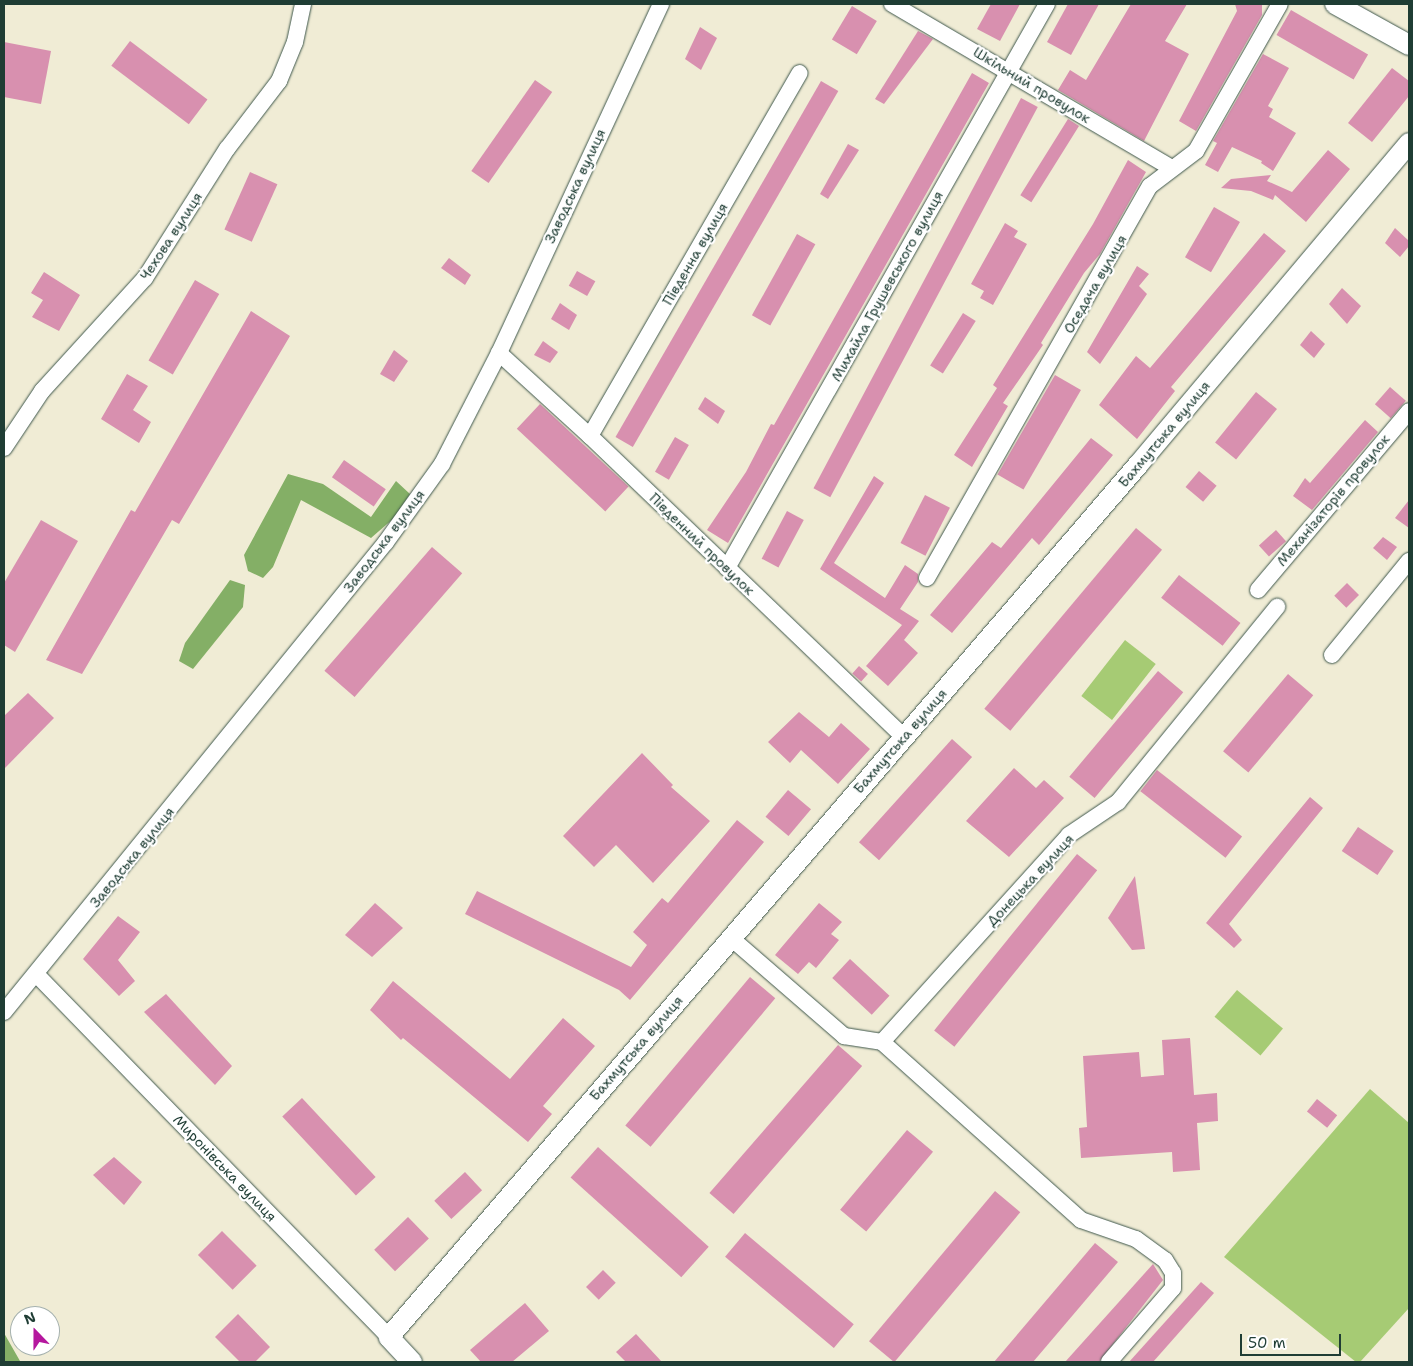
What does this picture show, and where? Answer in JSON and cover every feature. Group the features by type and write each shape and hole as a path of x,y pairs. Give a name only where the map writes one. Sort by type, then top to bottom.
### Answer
{"street":[{"name":"Чехова вулиця","path":"4,448 42,391 145,278 227,149 279,80 295,42 303,4"},
{"name":"Заводська вулиця","path":"4,1012 386,542 442,464 499,353 661,4"},
{"name":"Шкільний провулок","path":"892,4 1171,168"},
{"name":"Михайла Грушевського вулиця","path":"728,568 1047,4"},
{"name":"Оседача вулиця","path":"927,578 1150,186 1171,168 1196,151 1280,4"},
{"path":"1335,4 1409,46"},
{"name":"Південна вулиця","path":"590,436 800,73"},
{"name":"Бахмутська вулиця","path":"389,1337 904,737 1409,143"},
{"name":"Південний провулок","path":"499,353 590,436 904,737"},
{"name":"Механізаторів провулок","path":"1258,590 1409,411"},
{"path":"1332,655 1409,562"},
{"name":"Донецька вулиця","path":"882,1042 1069,835 1118,802 1277,607"},
{"path":"731,938 844,1036 882,1042 1081,1220 1136,1239 1165,1260 1173,1273 1173,1288 1109,1362"},
{"name":"Миронівська вулиця","path":"36,975 412,1362"}],"green space":[{"path":"288,474 323,484 371,517 396,481 410,494 394,518 371,538 301,500 273,567 263,578 248,571 244,555"},
{"path":"230,580 245,585 243,607 193,669 179,661 185,643"},
{"path":"1125,640 1156,664 1112,720 1081,696"},
{"path":"1237,990 1283,1029 1260,1055 1215,1017"},
{"path":"1370,1089 1409,1123 1409,1308 1360,1362 1356,1362 1224,1257"},
{"path":"4,1333 10,1344 10,1356 17,1356 22,1362 4,1362"}],"building":[{"path":"991,4 1020,4 1000,41 977,29"},
{"path":"1068,4 1099,4 1071,55 1047,42"},
{"path":"1131,4 1187,4 1165,41 1189,54 1144,141 1058,90 1070,70 1086,80"},
{"path":"1235,4 1262,4 1262,15 1196,131 1179,121 1237,11"},
{"path":"852,6 877,21 857,54 832,39"},
{"path":"1291,10 1368,54 1354,80 1276,35"},
{"path":"700,27 717,38 701,70 685,59"},
{"path":"918,31 933,39 884,104 875,99"},
{"path":"130,41 207,99 189,124 111,66"},
{"path":"4,42 51,51 41,104 4,97"},
{"path":"1263,54 1289,68 1268,106 1273,109 1269,117 1296,133 1273,171 1261,163 1262,161 1232,147 1218,172 1205,165 1217,143 1213,141"},
{"path":"1392,68 1409,81 1409,96 1372,142 1348,123"},
{"path":"972,73 989,83 728,543 707,530 746,472 771,424 774,425"},
{"path":"535,80 552,92 489,183 471,171"},
{"path":"821,81 838,91 633,447 616,437"},
{"path":"1021,98 1038,107 830,497 813,488"},
{"path":"1068,119 1079,126 1031,202 1020,195"},
{"path":"848,144 859,150 828,199 820,194"},
{"path":"1328,150 1350,169 1306,222 1275,195 1273,200 1251,191 1221,188 1231,179 1271,175 1267,181 1292,192"},
{"path":"1128,160 1146,172 1100,254 1084,273 1041,343 1043,345 1003,403 1008,406 972,467 954,455 997,388 993,385 1093,224"},
{"path":"250,172 277,184 252,242 224,230"},
{"path":"1214,207 1240,222 1211,272 1185,257"},
{"path":"1005,223 1018,231 1014,237 1027,244 993,305 980,298 984,291 971,284"},
{"path":"1395,228 1409,241 1409,246 1400,257 1385,243"},
{"path":"1264,233 1286,251 1171,387 1175,391 1137,439 1099,405 1136,356 1150,368"},
{"path":"797,234 815,244 770,326 752,315"},
{"path":"449,258 471,275 465,285 441,268"},
{"path":"1137,266 1149,274 1139,286 1147,294 1100,364 1087,352"},
{"path":"577,271 595,281 587,296 569,286"},
{"path":"44,272 80,295 59,331 32,317 43,300 31,293"},
{"path":"195,280 219,294 173,375 148,361"},
{"path":"1342,288 1361,306 1347,324 1329,304"},
{"path":"560,303 577,315 569,330 551,319"},
{"path":"251,311 290,336 179,524 172,520 82,674 46,660 131,510 135,512"},
{"path":"963,313 976,321 943,374 930,366"},
{"path":"1311,331 1325,344 1314,358 1300,345"},
{"path":"543,341 558,352 550,363 534,355"},
{"path":"394,350 408,361 394,382 380,374"},
{"path":"127,374 148,386 133,410 151,422 139,443 101,419"},
{"path":"1055,375 1081,390 1023,490 998,475"},
{"path":"1390,387 1406,401 1391,418 1375,404"},
{"path":"1256,392 1277,409 1236,460 1215,443"},
{"path":"705,397 725,411 718,424 698,409"},
{"path":"540,404 628,487 605,511 517,429"},
{"path":"1365,420 1378,432 1312,510 1293,496 1305,478 1310,483"},
{"path":"675,437 689,445 669,480 655,472"},
{"path":"1091,438 1113,455 1039,545 1032,538 952,633 930,615 992,542 1001,548"},
{"path":"344,460 386,489 374,506 332,477"},
{"path":"1199,471 1217,486 1203,502 1186,487"},
{"path":"874,476 884,483 834,563 885,598 905,565 918,574 918,582 900,609 919,621 904,640 918,653 888,686 866,666 902,625 820,569"},
{"path":"925,495 950,508 925,556 900,543"},
{"path":"1409,500 1409,528 1395,518"},
{"path":"787,511 804,520 778,568 762,559"},
{"path":"41,520 78,541 15,652 4,645 4,583"},
{"path":"1136,528 1162,550 1010,731 984,709"},
{"path":"1276,530 1286,541 1269,557 1259,545"},
{"path":"1383,537 1397,547 1387,560 1373,548"},
{"path":"432,547 462,573 355,697 324,671"},
{"path":"1179,575 1240,623 1223,646 1161,598"},
{"path":"1347,583 1359,595 1346,608 1334,596"},
{"path":"859,666 868,674 861,681 852,673"},
{"path":"1158,671 1183,692 1095,798 1069,777"},
{"path":"1288,674 1313,695 1248,773 1223,751"},
{"path":"28,693 54,718 4,769 4,716"},
{"path":"799,712 829,737 841,723 870,749 838,784 801,750 790,763 768,742"},
{"path":"952,739 972,757 879,860 859,842"},
{"path":"642,753 673,785 671,787 710,821 653,883 616,845 594,867 563,836"},
{"path":"1014,768 1036,788 1044,780 1064,798 1009,857 966,821"},
{"path":"1157,770 1242,836 1225,858 1140,791"},
{"path":"788,790 811,809 788,836 766,817"},
{"path":"1310,797 1323,808 1229,924 1242,940 1234,948 1206,923"},
{"path":"737,820 764,842 630,1000 619,990 465,914 477,891 631,967 647,945 633,932 662,898 668,903"},
{"path":"1358,827 1394,851 1377,875 1342,851"},
{"path":"1077,854 1097,870 954,1047 934,1030"},
{"path":"1135,876 1145,949 1132,950 1108,918"},
{"path":"375,903 403,928 372,957 345,935"},
{"path":"819,903 842,922 831,934 839,940 816,968 809,962 798,974 775,955"},
{"path":"118,916 140,932 118,960 135,981 119,996 83,959"},
{"path":"850,959 889,996 872,1015 832,978"},
{"path":"750,977 775,998 651,1147 625,1126"},
{"path":"393,981 510,1079 563,1018 595,1046 543,1106 552,1114 528,1142 403,1038 401,1040 370,1010"},
{"path":"166,994 232,1066 215,1085 144,1012"},
{"path":"1190,1038 1194,1095 1217,1093 1218,1121 1197,1123 1200,1170 1173,1172 1172,1152 1081,1158 1079,1128 1087,1127 1083,1056 1139,1052 1141,1077 1164,1075 1162,1040"},
{"path":"838,1045 862,1066 734,1214 709,1193"},
{"path":"302,1098 376,1177 356,1195 282,1116"},
{"path":"1317,1099 1337,1115 1327,1128 1307,1111"},
{"path":"907,1130 933,1152 866,1232 840,1210"},
{"path":"598,1147 709,1247 681,1277 571,1177"},
{"path":"114,1157 142,1182 124,1205 93,1175"},
{"path":"465,1172 482,1190 451,1219 434,1201"},
{"path":"995,1191 1020,1212 895,1362 869,1341"},
{"path":"408,1217 429,1239 395,1271 374,1250"},
{"path":"222,1231 257,1266 233,1290 198,1255"},
{"path":"745,1233 854,1324 834,1348 725,1257"},
{"path":"1095,1243 1118,1262 1033,1362 994,1362"},
{"path":"1153,1264 1163,1280 1099,1362 1065,1362"},
{"path":"603,1270 616,1283 599,1300 586,1287"},
{"path":"1201,1282 1214,1293 1153,1362 1129,1362"},
{"path":"525,1303 549,1331 512,1362 481,1362 470,1350"},
{"path":"238,1314 270,1347 255,1362 240,1362 215,1337"},
{"path":"636,1334 662,1362 626,1362 616,1352"}]}
